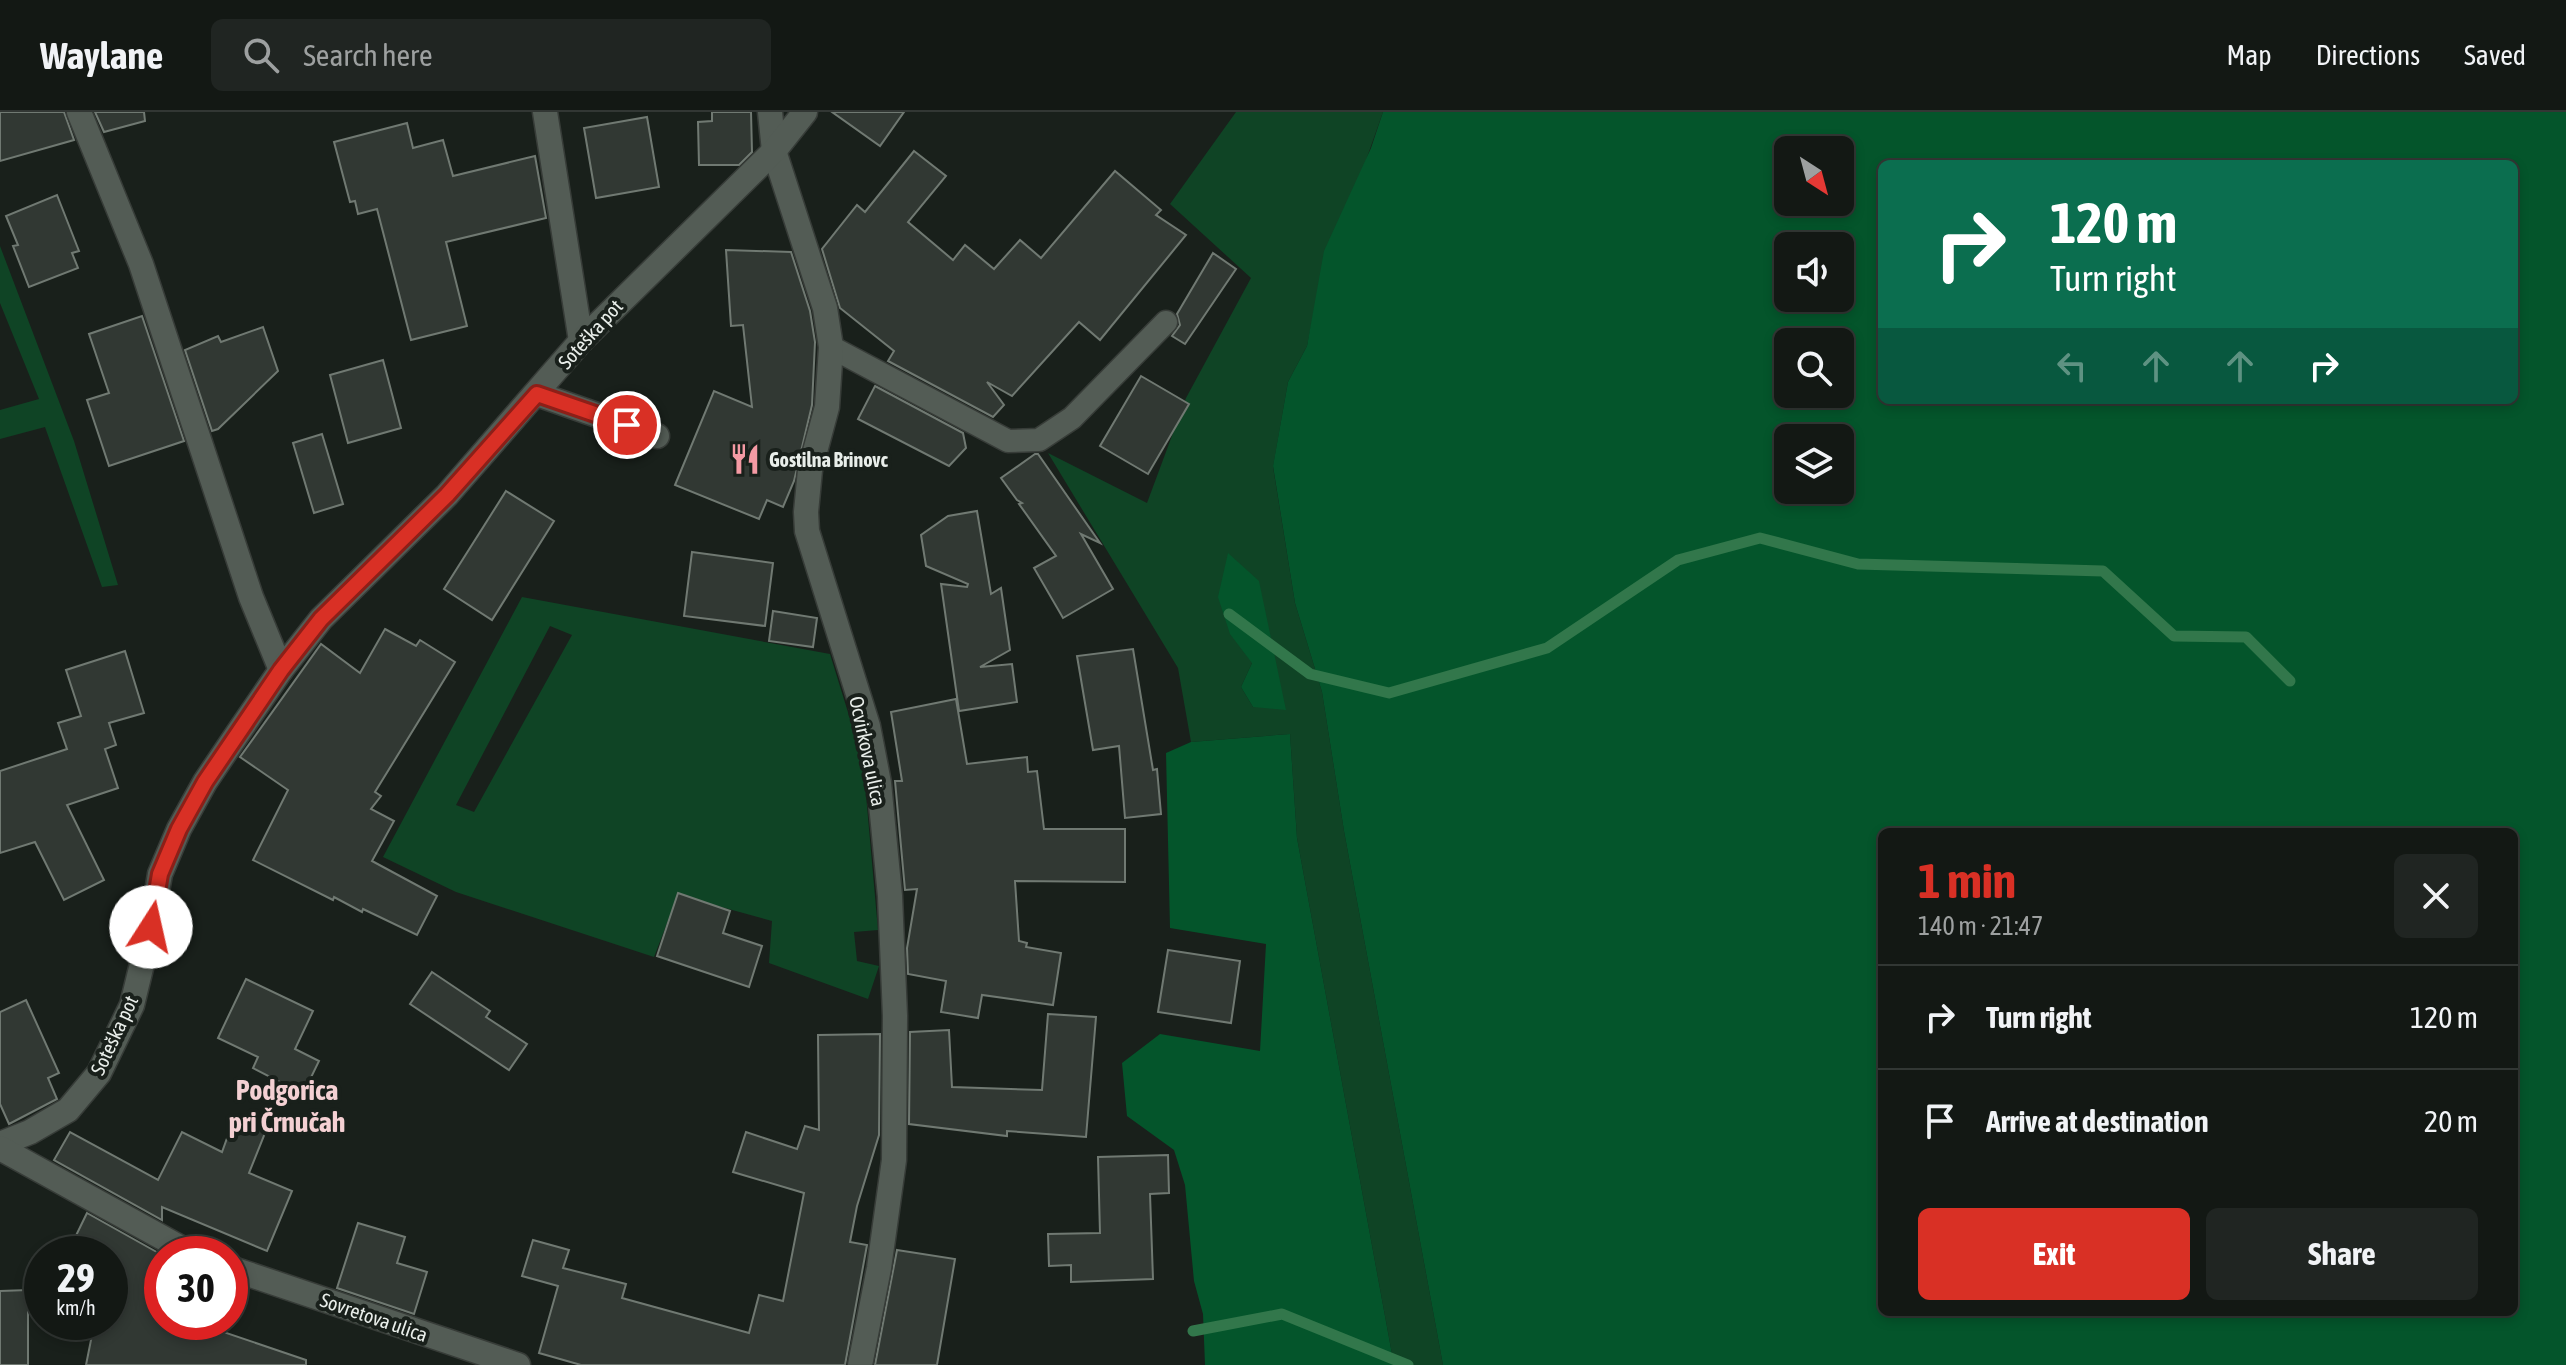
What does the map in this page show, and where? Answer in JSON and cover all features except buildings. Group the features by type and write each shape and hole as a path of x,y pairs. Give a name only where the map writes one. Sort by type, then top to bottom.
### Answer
{"street":[{"path":"79,112 141,264 251,597 281,670"},
{"path":"545,112 581,341"},
{"name":"Ocvirkova ulica","path":"770,112 774,151 825,308 831,347 827,407 810,470 807,531 868,726 879,783 890,896 895,1016 894,1160 879,1268 860,1365"},
{"name":"Soteška pot","path":"0,1146 68,1110 99,1073 132,1005 160,874 169,852 205,782 281,670 321,619 447,495 581,341 774,151 805,112"},
{"path":"537,394 657,436"},
{"path":"0,1146 160,1236"},
{"name":"Sovretova ulica","path":"248,1274 518,1365"}],"lane":[{"path":"831,347 1008,441 1039,440 1072,418 1166,322"}],"green space":[{"path":"1236,112 1383,112 1316,302 1307,346 1288,382 1273,467 1295,603 1322,692 1344,831 1443,1365 1394,1365 1297,838 1290,734 1191,742 1178,668 1048,453 1147,503 1186,398 1251,278 1170,204","holes":["1252,663 1253,707 1241,687"]},
{"path":"1383,112 2566,112 2566,1365 1443,1365 1344,831 1322,692 1295,603 1273,466 1288,382 1307,346 1324,251 1371,148"},
{"path":"0,246 74,441 118,585 102,587 45,427 0,439 0,410 39,399 0,303"},
{"path":"1228,553 1259,581 1286,710 1253,707 1241,687 1252,663 1230,634 1218,597"},
{"path":"522,597 830,654 863,761 878,930 854,932 857,961 879,966 868,999 769,963 772,921 678,895 654,957 456,892 383,857","holes":["550,626 572,635 474,812 456,805"]},
{"path":"1290,734 1297,838 1394,1365 1205,1365 1203,1314 1194,1281 1185,1185 1174,1150 1127,1116 1122,1063 1160,1034 1260,1051 1266,944 1170,928 1166,753 1191,742"}],"waterway":[{"path":"1229,614 1310,674 1389,693 1547,648 1678,560 1760,538 1858,564 2103,571 2174,636 2246,637 2290,681"},
{"path":"1193,1331 1282,1314 1408,1365"}],"place":[{"name":"Gostilna Brinovc","path":"745,459"}],"district":[{"name":"Podgorica pri Črnučah","path":"287,1106"}],"route":[{"path":"151,927 160,874 179,829 205,782 238,733 321,619 447,495 537,394 627,425"}]}
